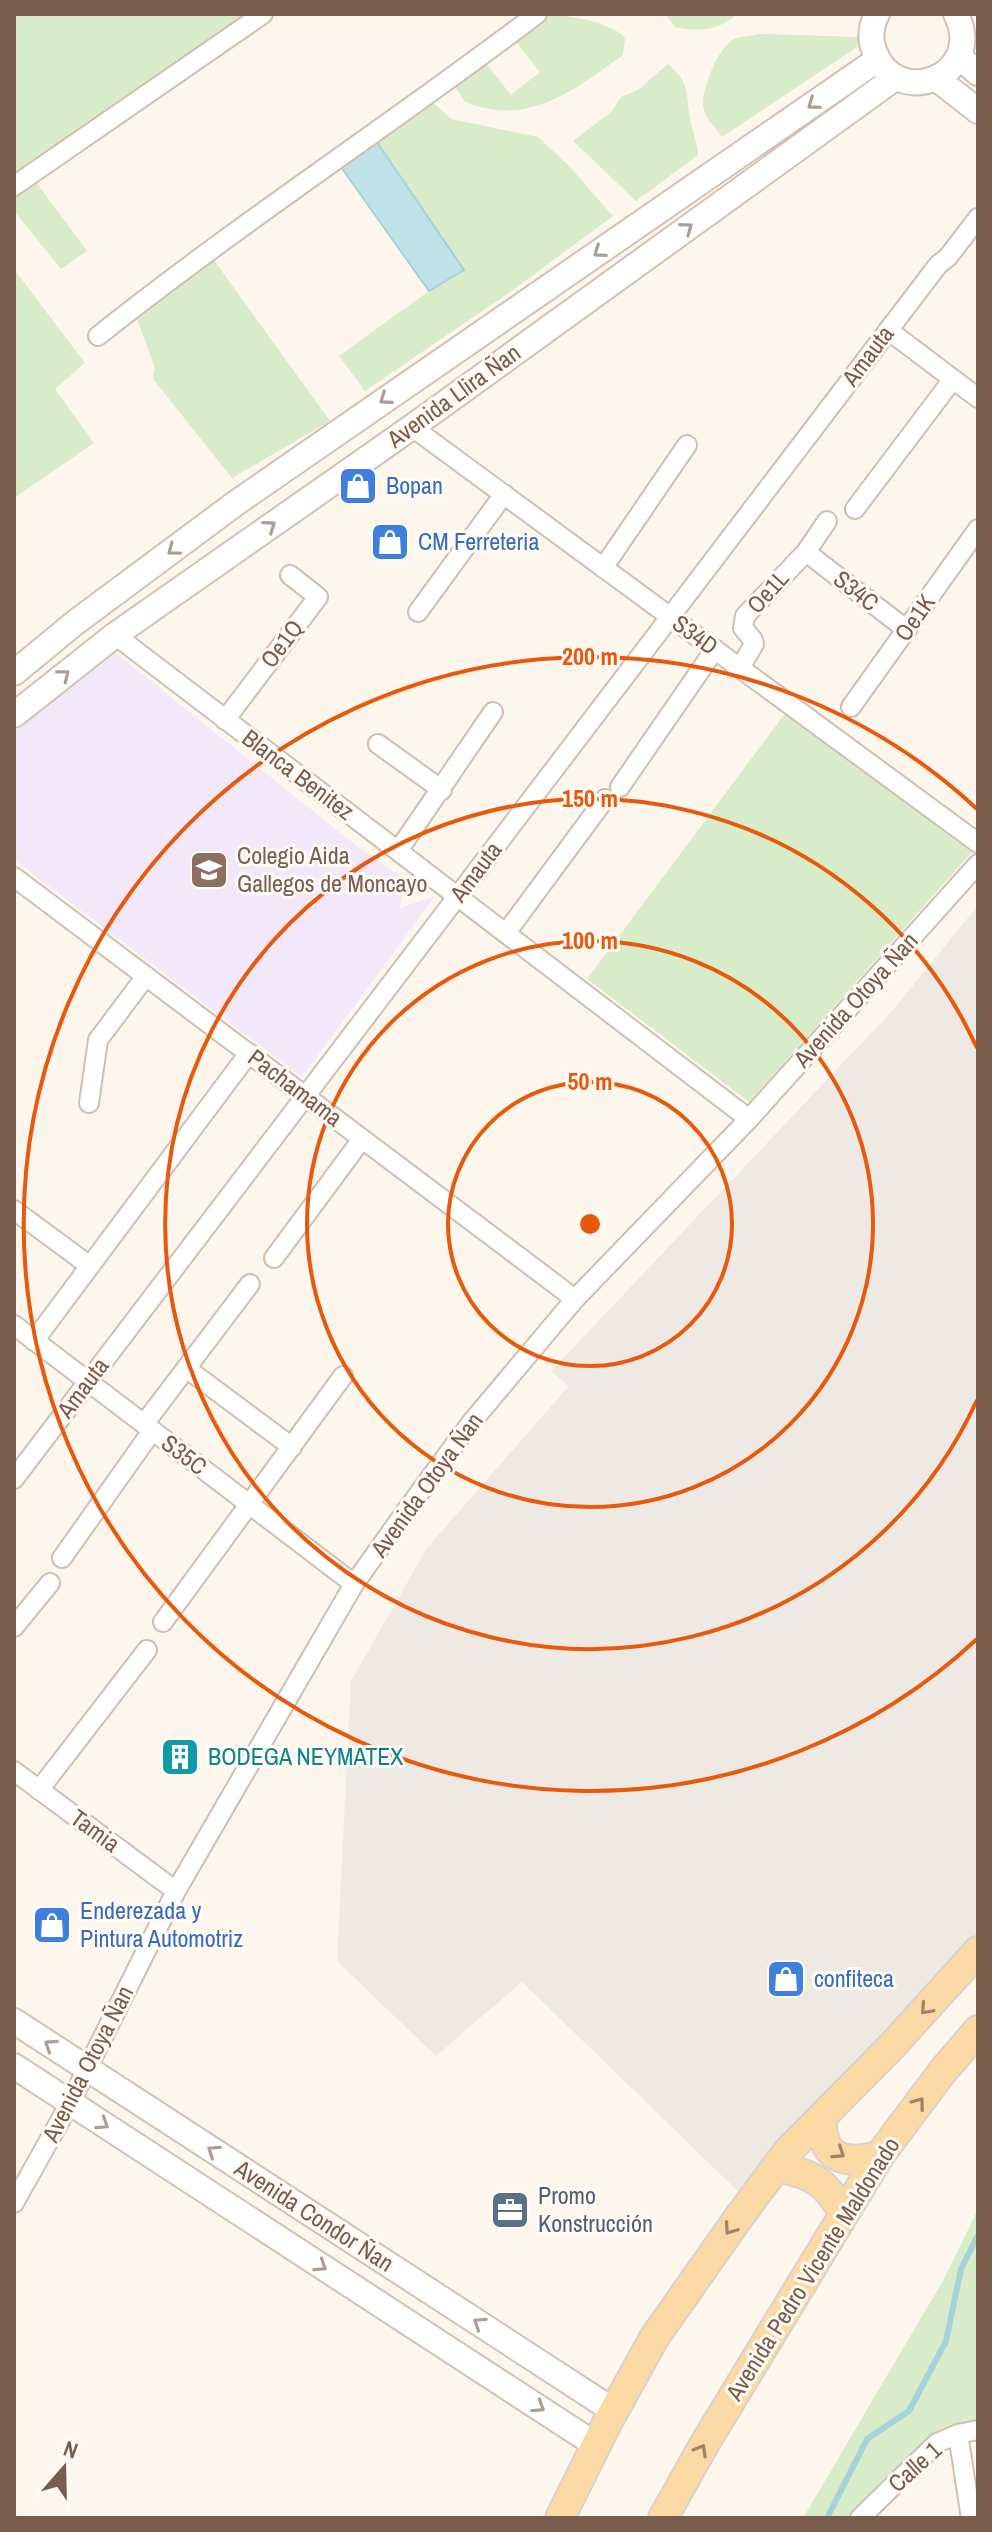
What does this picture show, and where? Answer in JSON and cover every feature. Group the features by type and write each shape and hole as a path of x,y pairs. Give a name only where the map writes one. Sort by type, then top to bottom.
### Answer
{"main road":[{"path":"560,2518 654,2338 788,2151 891,2047 978,1951"},
{"name":"Avenida Pedro Vicente Maldonado","path":"663,2518 705,2443 880,2155 978,2030"},
{"path":"822,2117 824,2140 839,2157 858,2162 880,2155"},
{"path":"777,2167 803,2172 820,2182 833,2194 844,2214"}],"street":[{"path":"14,186 263,14"},
{"path":"98,336 208,252 451,80 537,14"},
{"path":"877,14 872,24 871,42 877,60 895,78 916,83 937,79 950,70 967,42"},
{"path":"956,14 978,73"},
{"name":"Avenida Llira Ñan","path":"14,673 76,622 236,503 877,60"},
{"name":"Avenida Llira Ñan","path":"14,715 115,635 412,427 895,78"},
{"path":"937,79 978,111"},
{"name":"Amauta","path":"14,1479 888,330 978,218"},
{"path":"888,330 978,398"},
{"path":"855,509 953,379"},
{"name":"S34D","path":"412,427 978,843"},
{"path":"603,568 687,445"},
{"path":"418,612 504,494"},
{"name":"Oe1L","path":"740,668 754,644 743,628 745,616 806,552 827,521"},
{"name":"Oe1K","path":"851,707 978,529"},
{"name":"S34C","path":"806,552 907,630"},
{"name":"Oe1Q","path":"225,720 318,597 290,575"},
{"name":"Blanca Benitez","path":"115,635 749,1119"},
{"path":"620,787 715,649"},
{"path":"398,851 493,712"},
{"path":"378,744 442,790"},
{"path":"506,933 605,799"},
{"name":"Avenida Otoya Ñan","path":"14,2203 70,2103 176,1891 354,1584 470,1424 575,1299 749,1119 978,864"},
{"name":"Pachamama","path":"14,877 575,1299"},
{"path":"89,1103 98,1040 146,976"},
{"path":"34,1341 249,1053"},
{"path":"274,1258 362,1139"},
{"path":"14,1210 90,1266"},
{"path":"62,1558 186,1368 250,1284"},
{"name":"S35C","path":"14,1325 354,1584"},
{"path":"186,1368 292,1447"},
{"path":"163,1622 343,1376"},
{"path":"14,1627 50,1583"},
{"path":"39,1790 147,1650"},
{"name":"Tamia","path":"14,1771 176,1891"},
{"name":"Avenida Condor Ñan","path":"14,2021 614,2411"},
{"name":"Avenida Condor Ñan","path":"14,2066 596,2445"},
{"name":"Calle 1","path":"860,2518 937,2443 978,2430"},
{"path":"958,2434 971,2518"}],"shaded area":[{"name":"Colegio Aida Gallegos de Moncayo","path":"116,653 358,847 405,879 400,908 435,896 302,1077 14,860 14,732"},
{"name":"confiteca","path":"978,905 978,1933 744,2197 522,1982 436,2056 337,1961 351,1681 427,1548 569,1386 551,1371 894,1009"}],"green space":[{"path":"14,14 252,14 30,174 87,251 61,269 14,211"},
{"path":"537,14 571,17 608,27 625,38 623,55 568,92 530,108 488,109 465,102 451,80 481,57 511,95 540,72 510,35"},
{"path":"665,14 737,14 723,24 700,30 675,27"},
{"path":"759,34 861,37 860,45 722,137 703,105 708,79 728,43"},
{"path":"668,64 684,84 698,155 636,201 573,141 612,111 621,97 638,90"},
{"path":"426,96 451,119 538,137 568,165 613,216 513,290 365,391 339,356 429,291 464,270 372,135"},
{"path":"208,252 330,421 232,478 153,379 155,368 133,308"},
{"path":"14,269 85,363 55,389 94,443 14,498"},
{"path":"786,712 972,852 749,1102 587,979"},
{"path":"978,2209 978,2425 934,2433 853,2518 803,2518 944,2279"}],"water":[{"path":"372,135 464,270 429,291 336,160"}],"waterway":[{"path":"827,2518 867,2439 909,2411 946,2341 961,2269 978,2235"}],"place":[{"name":"Bopan","path":"358,486"},
{"name":"CM Ferreteria","path":"390,542"},
{"name":"Colegio Aida Gallegos de Moncayo","path":"209,870"},
{"name":"BODEGA NEYMATEX","path":"180,1757"},
{"name":"Enderezada y Pintura Automotriz","path":"52,1925"},
{"name":"confiteca","path":"786,1979"},
{"name":"Promo Konstrucción","path":"510,2210"}]}
